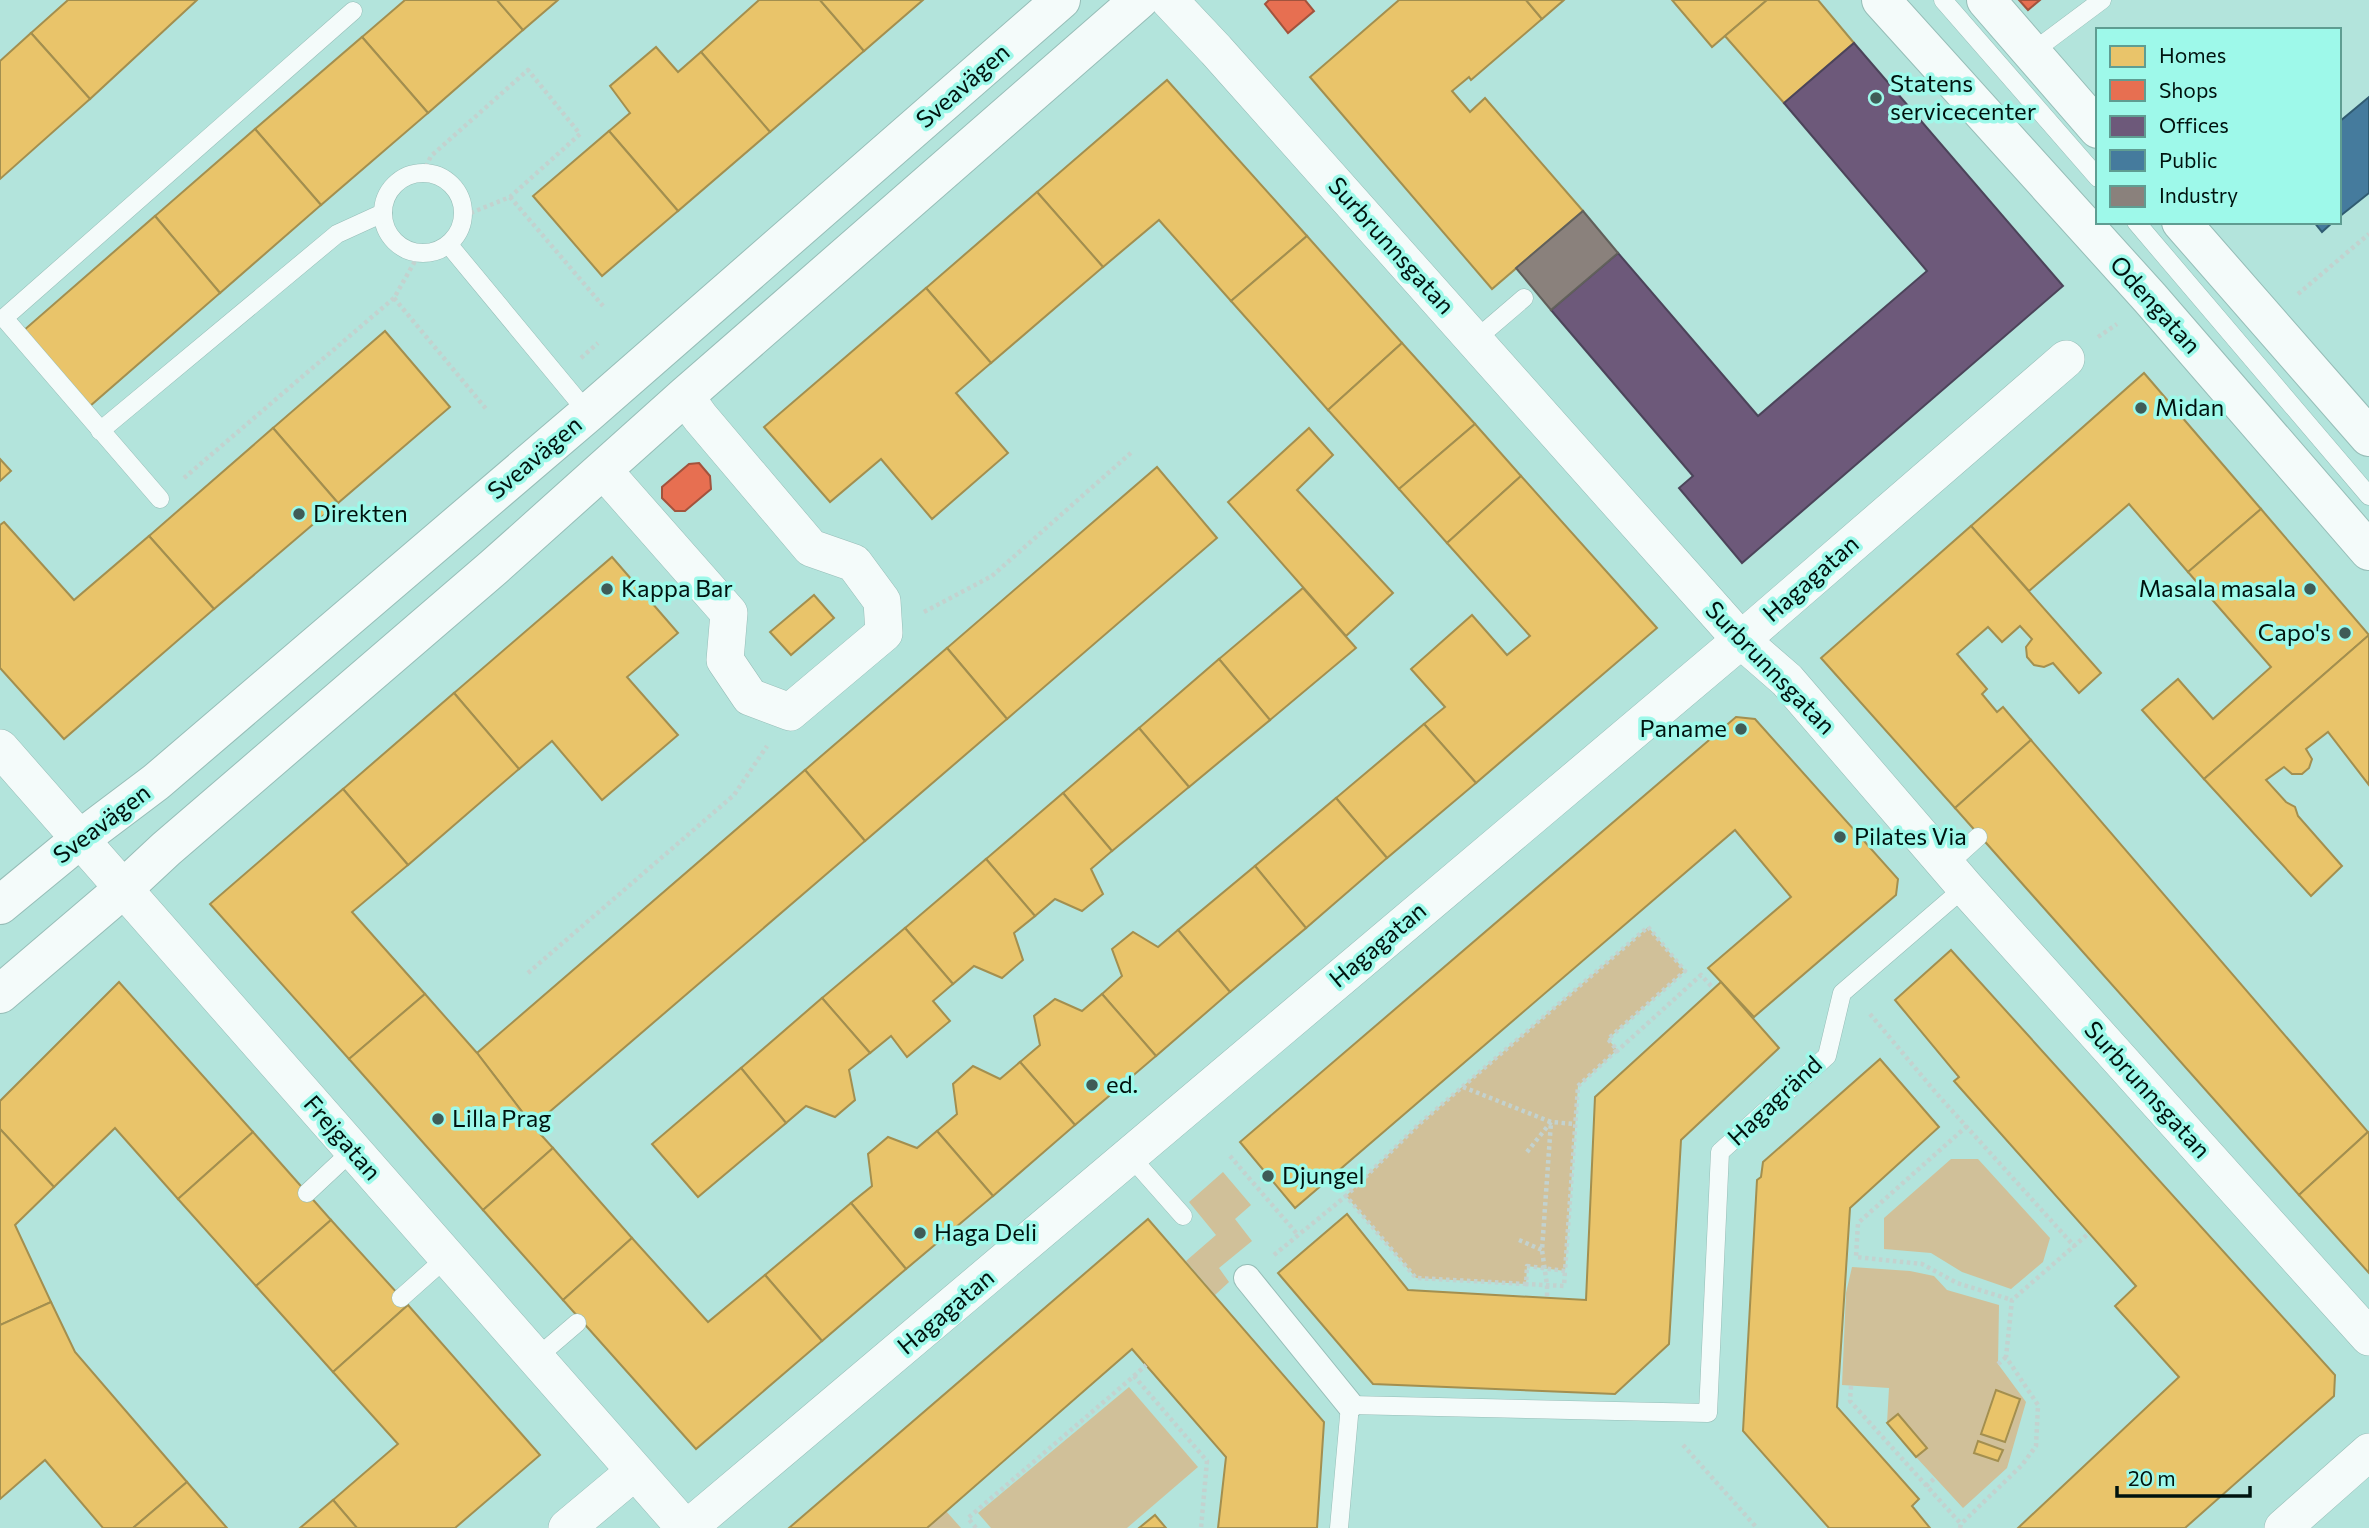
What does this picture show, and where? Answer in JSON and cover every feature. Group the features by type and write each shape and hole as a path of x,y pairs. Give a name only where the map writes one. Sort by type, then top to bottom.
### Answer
{"main road":[{"name":"Sveavägen","path":"0,905 79,840 156,782 588,413 1061,0"},
{"name":"Sveavägen","path":"0,994 484,576 685,396 1139,0"},
{"name":"Odengatan","path":"1881,0 2150,298 2369,551"},
{"path":"1986,0 2096,126"},
{"path":"2183,224 2369,437"}],"street":[{"name":"Surbrunnsgatan","path":"1168,0 1216,50 1741,640 1787,680 1956,876 2369,1337"},
{"name":"Hagagatan","path":"686,1528 1741,640 2066,359"},
{"path":"603,470 729,613 725,660 750,697 790,712 884,632 883,601 854,563 811,548 685,396"},
{"name":"Frejgatan","path":"0,748 122,890 145,911 446,1258 686,1528"},
{"path":"1247,1278 1350,1405"},
{"path":"2283,1528 2369,1452"},
{"path":"568,1528 634,1472"}],"lane":[{"path":"1942,0 2096,176"},
{"path":"2031,53 2102,0"},
{"path":"160,499 4,318 353,11"},
{"path":"423,173 448,181 457,191 462,203 463,216 456,237 449,245 430,253 408,251 398,245 385,225 383,213 391,190 411,175 423,173"},
{"path":"100,431 337,234 383,213"},
{"name":"Odengatan","path":"2138,224 2369,496"},
{"path":"449,245 588,413"},
{"path":"1475,340 1524,298"},
{"name":"Hagagränd","path":"1350,1405 1708,1413 1720,1152 1826,1056 1842,993 1956,876 1978,837"},
{"path":"307,1193 353,1150"},
{"path":"1130,1156 1182,1216"},
{"path":"401,1298 446,1258"},
{"path":"535,1359 577,1323"},
{"path":"1339,1528 1350,1405"}],"path":[{"path":"423,173 431,156 528,70 580,134 510,197 463,216"},
{"path":"510,197 603,306"},
{"path":"2297,294 2369,234"},
{"path":"160,499 394,298 419,253"},
{"path":"394,298 488,410"},
{"path":"884,632 992,576 1133,451"},
{"path":"528,973 734,795 790,712"},
{"path":"1268,1260 1346,1196 1418,1125 1648,927 1685,971 1608,1039 1617,1050"},
{"path":"1346,1196 1416,1279 1564,1286 1578,1086 1701,975 1713,988"},
{"path":"1848,988 2075,1247"},
{"path":"1463,1087 1551,1122 1575,1124"},
{"path":"1527,1152 1551,1122"},
{"path":"1547,1297 1542,1250 1551,1122"},
{"path":"1967,1126 1858,1223 1856,1258 1922,1264 1957,1283 2012,1300"},
{"path":"1230,1156 1298,1235"},
{"path":"1851,1386 1850,1401 1960,1526 2022,1465 2036,1446 2038,1405 2006,1357 2012,1300 2090,1233"},
{"path":"1519,1241 1542,1250"},
{"path":"1526,1284 1527,1266 1565,1271"},
{"path":"1998,1364 2006,1357"},
{"path":"976,1528 968,1518 1146,1365"},
{"path":"1134,1376 1207,1461 1201,1528"},
{"path":"1678,1440 1757,1528"},
{"path":"1926,1486 1936,1477"}],"shaded area":[{"path":"1648,927 1685,971 1608,1039 1617,1050 1578,1086 1565,1271 1527,1266 1526,1284 1416,1278 1346,1196 1418,1125"},
{"path":"1951,1159 1978,1159 2050,1238 2043,1262 2011,1289 1962,1272 1931,1253 1884,1249 1884,1218"},
{"path":"1223,1172 1251,1205 1235,1219 1252,1241 1219,1268 1229,1282 1215,1295 1186,1261 1216,1235 1189,1202"},
{"path":"1852,1267 1910,1271 1934,1276 1947,1290 1999,1305 1998,1364 2026,1402 2007,1468 1963,1508 1916,1457 1927,1448 1898,1415 1887,1423 1889,1388 1842,1385 1846,1293"},
{"path":"1129,1387 1198,1467 1127,1528 991,1528 978,1513"},
{"path":"946,1511 961,1528 927,1528"}],"building: Homes":[{"path":"68,0 197,0 90,99 31,33"},
{"path":"405,0 497,0 523,30 428,113 362,37"},
{"path":"497,0 558,0 523,30"},
{"path":"759,0 820,0 864,51 770,132 701,52"},
{"path":"820,0 923,0 864,51"},
{"path":"1399,0 1526,0 1542,19 1471,80 1469,77 1452,91 1470,112 1485,98 1583,211 1492,289 1310,77"},
{"path":"1526,0 1564,0 1542,19"},
{"path":"1672,0 1767,0 1712,47"},
{"path":"1767,0 1818,0 1854,43 1784,103 1725,36"},
{"path":"31,33 90,99 0,179 0,61"},
{"path":"362,37 428,113 321,205 255,129"},
{"path":"656,47 678,72 701,52 770,132 678,211 609,131 630,113 610,86"},
{"path":"1167,80 1307,236 1231,301 1159,220 1103,267 1037,192"},
{"path":"255,129 321,205 220,293 155,216"},
{"path":"609,131 678,211 602,276 533,196"},
{"path":"1037,192 1103,267 991,363 926,288"},
{"path":"155,216 220,293 90,406 23,331"},
{"path":"1307,236 1402,343 1328,410 1231,301"},
{"path":"926,288 991,363 956,393 1008,453 932,519 881,459 830,502 764,427"},
{"path":"385,331 450,407 338,503 273,428"},
{"path":"1402,343 1475,424 1399,489 1328,410"},
{"path":"2144,373 2261,509 2188,572 2129,504 2029,591 1971,526"},
{"path":"1475,424 1521,476 1447,543 1399,489"},
{"path":"273,428 338,503 214,609 149,536"},
{"path":"1309,428 1333,455 1297,490 1393,593 1346,636 1228,502"},
{"path":"0,459 11,471 0,481"},
{"path":"1157,467 1217,538 1007,719 947,648"},
{"path":"1521,476 1657,628 1476,783 1424,724 1445,707 1411,669 1472,615 1507,655 1530,636 1447,543"},
{"path":"2261,509 2369,635 2204,779 2142,710 2178,679 2213,719 2271,667 2188,572"},
{"path":"4,522 74,600 149,536 214,609 64,739 0,668 0,525"},
{"path":"1971,526 2101,673 2079,693 2053,663 2044,667 2034,665 2027,657 2026,647 2032,639 2020,626 2002,642 1988,627 1957,654 1987,689 1982,694 1997,712 2003,707 2031,740 1955,808 1821,658"},
{"path":"612,557 678,633 627,677 678,735 602,800 552,741 519,769 454,693"},
{"path":"1303,588 1356,648 1270,720 1219,659"},
{"path":"814,595 834,618 791,655 770,632"},
{"path":"2369,635 2369,785 2328,732 2306,749 2312,759 2309,768 2302,774 2292,774 2284,767 2266,780 2286,802 2295,807 2298,816 2342,866 2311,896 2204,779"},
{"path":"947,648 1007,719 865,841 805,770"},
{"path":"1219,659 1270,720 1189,787 1139,728"},
{"path":"454,693 519,769 408,865 343,789"},
{"path":"1736,717 1755,719 1898,879 1896,895 1754,1017 1708,968 1791,897 1735,830 1295,1208 1240,1142"},
{"path":"1424,724 1476,783 1387,858 1336,798"},
{"path":"1139,728 1189,787 1112,851 1063,793"},
{"path":"2031,740 2368,1132 2299,1195 1955,808"},
{"path":"805,770 865,841 533,1126 477,1053"},
{"path":"343,789 408,865 352,912 425,994 349,1059 210,904"},
{"path":"1063,793 1112,851 1091,869 1103,894 1082,911 1055,899 1035,916 986,859"},
{"path":"1336,798 1387,858 1306,928 1255,866"},
{"path":"986,859 1035,916 1014,933 1023,960 1002,978 974,966 953,984 905,928"},
{"path":"1255,866 1306,928 1230,992 1178,930"},
{"path":"905,928 953,984 933,1001 950,1021 907,1057 891,1036 870,1053 822,998"},
{"path":"1178,930 1230,992 1156,1056 1102,994 1122,976 1112,949 1133,932 1158,947"},
{"path":"1951,950 2335,1375 2334,1396 2185,1528 2018,1528 2179,1377 2115,1306 2136,1286 1954,1081 1959,1077 1895,1000"},
{"path":"119,982 253,1132 178,1199 115,1128 54,1187 0,1129 0,1101"},
{"path":"1721,982 1779,1048 1681,1140 1669,1344 1615,1394 1373,1384 1278,1273 1347,1214 1408,1290 1586,1300 1595,1097"},
{"path":"425,994 477,1053 553,1148 483,1210 349,1059"},
{"path":"1102,994 1156,1056 1075,1125 1020,1062 1040,1045 1034,1016 1055,999 1082,1011"},
{"path":"822,998 870,1053 849,1070 855,1100 835,1117 806,1106 786,1123 741,1068"},
{"path":"1880,1059 1939,1127 1850,1208 1837,1407 1919,1499 1912,1506 1930,1528 1829,1528 1743,1431 1757,1180 1761,1177 1763,1162"},
{"path":"1020,1062 1075,1125 993,1196 937,1131 957,1114 953,1084 973,1066 1000,1079"},
{"path":"741,1068 786,1123 698,1197 652,1144"},
{"path":"0,1129 54,1187 15,1225 51,1302 0,1325"},
{"path":"937,1131 993,1196 906,1269 851,1203 872,1186 868,1154 888,1137 917,1148"},
{"path":"253,1132 331,1220 256,1286 178,1199"},
{"path":"2369,1133 2369,1273 2299,1195"},
{"path":"553,1148 632,1238 563,1300 483,1210"},
{"path":"851,1203 906,1269 822,1341 765,1275"},
{"path":"1148,1219 1324,1422 1317,1528 1218,1528 1226,1457 1132,1349 927,1528 789,1528"},
{"path":"331,1220 408,1305 333,1372 256,1286"},
{"path":"632,1238 708,1322 765,1275 822,1341 696,1449 563,1300"},
{"path":"51,1302 75,1352 187,1482 133,1528 103,1528 45,1460 0,1499 0,1325"},
{"path":"408,1305 540,1455 455,1528 357,1528 333,1500 398,1444 333,1372"},
{"path":"1996,1390 2020,1399 2005,1442 1981,1434"},
{"path":"1898,1414 1927,1448 1916,1457 1887,1423"},
{"path":"1978,1441 2003,1450 1998,1461 1974,1453"},
{"path":"187,1482 227,1528 133,1528"},
{"path":"333,1500 357,1528 300,1528"},
{"path":"1155,1515 1166,1528 1139,1528"}],"building: Shops":[{"path":"1269,0 1305,0 1314,11 1288,33 1265,4"},
{"path":"2019,0 2040,0 2028,10"},
{"path":"699,463 710,476 711,489 685,511 675,511 662,498 662,487 689,464"}],"building: Offices":[{"path":"1854,43 2063,286 1742,563 1679,488 1693,476 1551,310 1618,253 1758,416 1927,271 1784,103"}],"building: Public":[{"path":"2369,97 2369,193 2341,215 2341,120"},
{"path":"2316,224 2331,224 2322,232"}],"building: Industry":[{"path":"1583,211 1618,253 1551,310 1516,268"}],"place":[{"name":"Statens servicecenter","path":"1876,98"},
{"name":"Midan","path":"2141,408"},
{"name":"Direkten","path":"299,514"},
{"name":"Kappa Bar","path":"607,589"},
{"name":"Masala masala","path":"2310,589"},
{"name":"Capo's","path":"2345,633"},
{"name":"Paname","path":"1741,729"},
{"name":"Pilates Via","path":"1840,837"},
{"name":"ed.","path":"1092,1085"},
{"name":"Lilla Prag","path":"438,1119"},
{"name":"Djungel","path":"1268,1176"},
{"name":"Haga Deli","path":"920,1233"}]}
